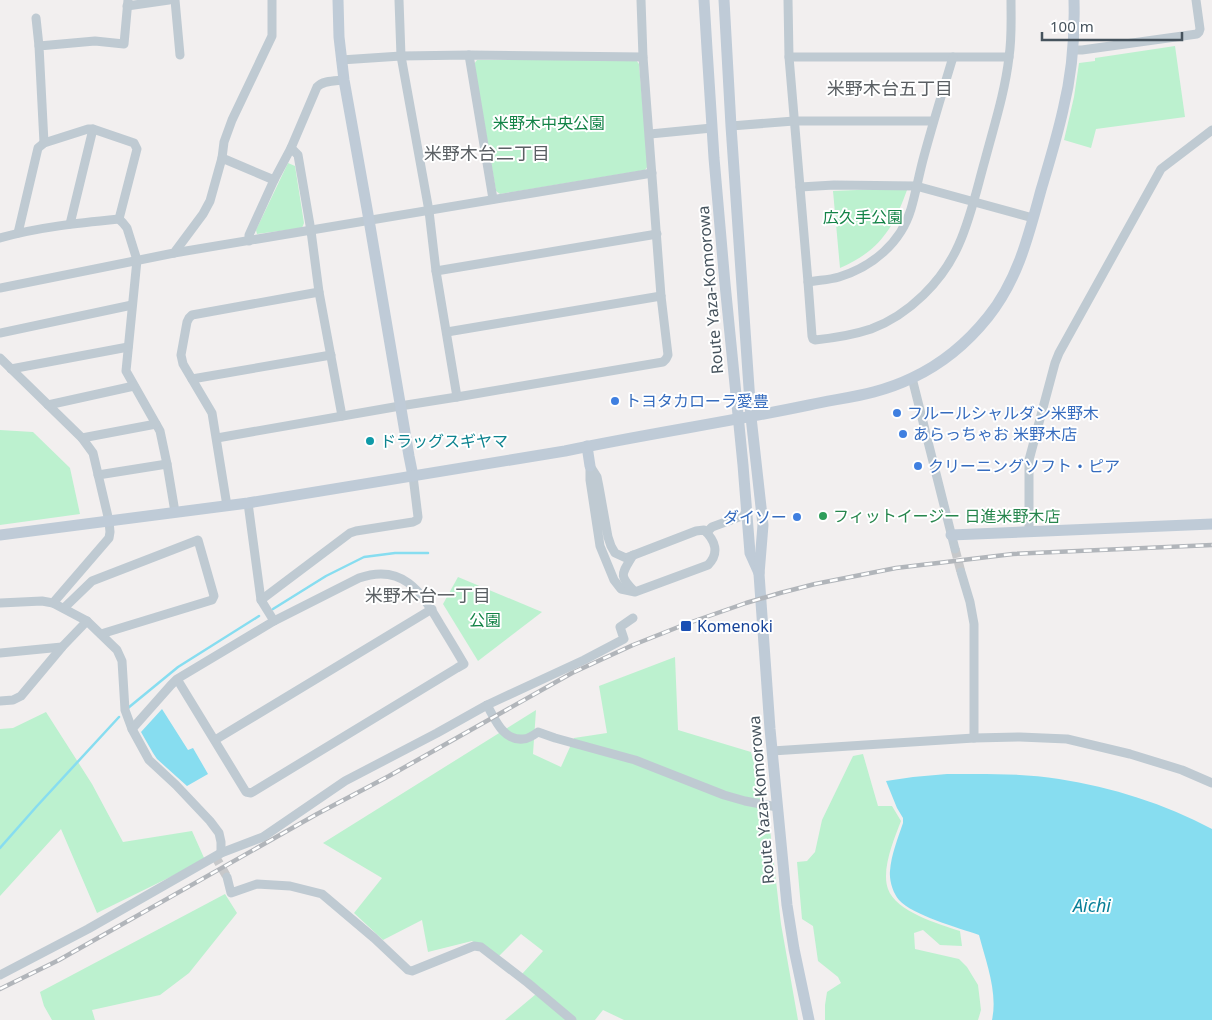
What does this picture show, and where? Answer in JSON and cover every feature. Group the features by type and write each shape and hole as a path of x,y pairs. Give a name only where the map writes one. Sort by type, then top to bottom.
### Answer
{"street":[{"path":"39,46 96,41 124,44 128,3 169,0"},
{"path":"174,0 180,55"},
{"path":"174,253 207,207 214,190 224,142 232,120 272,36 272,0"},
{"path":"261,600 350,533 413,522 418,517 413,476 344,80 339,37 338,0"},
{"path":"399,0 401,56 429,211 436,271 457,398"},
{"path":"217,438 663,362 666,359 668,355 661,296 643,57 641,0"},
{"name":"Route Yaza-Komorowa","path":"704,0 712,128 750,552 760,574"},
{"name":"Route Yaza-Komorowa","path":"724,0 751,417 763,525 760,574 770,729 787,905 794,950 809,1020"},
{"path":"788,0 789,57 809,301 813,339 818,340 870,329 884,323 904,311 925,293 943,272 966,227 1002,94 1011,40 1011,0"},
{"path":"0,535 248,503 739,420 863,396 887,389 912,378 957,349 989,316 1018,267 1064,109 1073,50 1074,0"},
{"path":"1073,50 1197,34 1200,29 1196,0"},
{"path":"36,18 44,143"},
{"path":"341,60 401,56 469,55 643,57"},
{"path":"469,55 493,199"},
{"path":"789,57 1009,57"},
{"path":"808,282 830,279 853,272 878,258 898,236 911,210 933,121 953,57"},
{"path":"249,241 249,235 319,85 324,82 344,80"},
{"path":"731,126 794,121 933,121"},
{"path":"70,224 93,128"},
{"path":"18,233 38,148 44,143 93,128 136,145 137,149 119,219"},
{"path":"650,134 712,128"},
{"path":"1029,532 1029,460 1052,372 1059,353 1161,168 1212,130"},
{"path":"291,148 298,155 319,292 342,416"},
{"path":"222,158 274,180"},
{"path":"0,288 174,253 652,173"},
{"path":"800,186 916,186 1033,218"},
{"path":"0,238 70,224 119,219 124,222 137,260 126,371 160,432 168,464 175,512"},
{"path":"436,271 657,234"},
{"path":"227,506 212,413 183,364 181,355 187,322 192,315 319,292"},
{"path":"447,332 661,296"},
{"path":"0,333 132,305"},
{"path":"11,369 128,347"},
{"path":"192,379 331,355"},
{"path":"0,358 82,438 93,453 109,521 110,532 108,538 53,603"},
{"path":"912,378 955,549"},
{"path":"48,405 134,386"},
{"path":"82,438 156,424"},
{"path":"587,446 600,546 614,580 621,589 635,592 708,565 715,554 715,547 704,530 696,531 626,558 615,553 608,536 597,477 590,466"},
{"path":"98,475 168,464"},
{"path":"248,503 261,600 274,621"},
{"path":"707,532 712,527 747,514"},
{"path":"951,535 1212,524"},
{"path":"64,608 92,581 198,540 214,596 212,600 101,634"},
{"path":"632,556 624,569 623,575 625,582 635,592"},
{"path":"961,572 974,624 974,738"},
{"path":"132,729 177,680 274,621 359,578 373,574 390,575 407,582 419,590 464,664 251,793 246,792 177,680"},
{"path":"0,603 35,601 53,603 87,621 117,650 122,661 125,710 132,729 149,760 176,785 219,833 221,853"},
{"path":"215,740 432,609"},
{"path":"0,975 88,929 221,853 263,837 345,781 508,694 584,660 624,639 620,627 633,618"},
{"path":"0,701 13,700 20,696 87,621"},
{"path":"0,653 62,647"},
{"path":"487,705 502,731 514,738 524,739 538,732 635,760 724,795 777,807"},
{"path":"772,751 974,738 1020,737 1066,740 1130,754 1182,770 1212,783"},
{"path":"227,877 231,893 257,884 290,886 322,894 408,970 474,946 481,947 572,1020"}],"green space":[{"path":"1175,46 1185,117 1096,129 1091,148 1064,140 1074,97 1079,63 1095,61 1095,58"},
{"name":"米野木中央公園","path":"477,60 636,60 639,64 648,166 645,170 500,194 496,191 474,64"},
{"path":"288,163 295,166 304,223 302,228 257,234 256,230"},
{"name":"広久手公園","path":"904,188 907,190 902,204 883,237 865,254 840,268 833,191"},
{"path":"0,430 33,432 70,468 80,514 0,525"},
{"name":"公園","path":"458,577 542,612 478,661 443,604"},
{"path":"675,657 678,730 751,752 769,821 781,924 798,1020 624,1020 603,1010 595,1020 505,1020 542,989 522,974 543,951 521,934 499,956 472,941 428,952 422,920 383,940 354,913 382,878 323,843 536,710 533,754 561,767 574,738 607,733 599,686"},
{"path":"46,712 92,784 123,842 192,831 205,860 97,913 61,829 0,896 0,729 13,728"},
{"path":"863,754 878,806 892,806 901,821 887,864 886,881 888,889 893,897 909,911 930,921 960,931 962,946 940,945 923,930 914,933 915,949 959,959 967,967 978,985 981,1010 978,1020 825,1020 827,992 841,983 838,977 818,961 813,926 802,919 797,862 807,861 815,852 822,820 853,756"},
{"path":"225,894 237,913 189,973 160,995 92,1010 95,1020 52,1020 44,1006 40,992"}],"water":[{"path":"162,709 188,750 193,748 208,774 187,786 157,759 141,732"},
{"name":"Aichi","path":"947,774 1017,775 1079,782 1157,804 1212,829 1212,1020 992,1020 992,988 979,935 936,920 905,906 895,894 891,882 892,859 903,818 886,781"}],"waterway":[{"path":"273,609 326,576 364,557 395,553 428,553"},
{"path":"128,708 178,667 259,616"},
{"path":"0,848 119,717"}],"tunnel":[{"path":"955,549 961,572"},
{"path":"215,856 227,877"}],"railway":[{"path":"0,989 59,960 572,673 633,645 686,624 780,593 896,568 1013,554 1212,545"}],"place":[{"name":"トヨタカローラ愛豊","path":"615,401"},
{"name":"フルールシャルダン米野木","path":"897,413"},
{"name":"あらっちゃお 米野木店","path":"903,434"},
{"name":"ドラッグスギヤマ","path":"370,441"},
{"name":"クリーニングソフト・ピア","path":"918,466"},
{"name":"フィットイージー 日進米野木店","path":"823,516"},
{"name":"ダイソー","path":"797,517"},
{"name":"Komenoki","path":"686,626"}],"district":[{"name":"米野木台五丁目","path":"890,88"},
{"name":"米野木台二丁目","path":"487,153"},
{"name":"米野木台一丁目","path":"428,595"}]}
